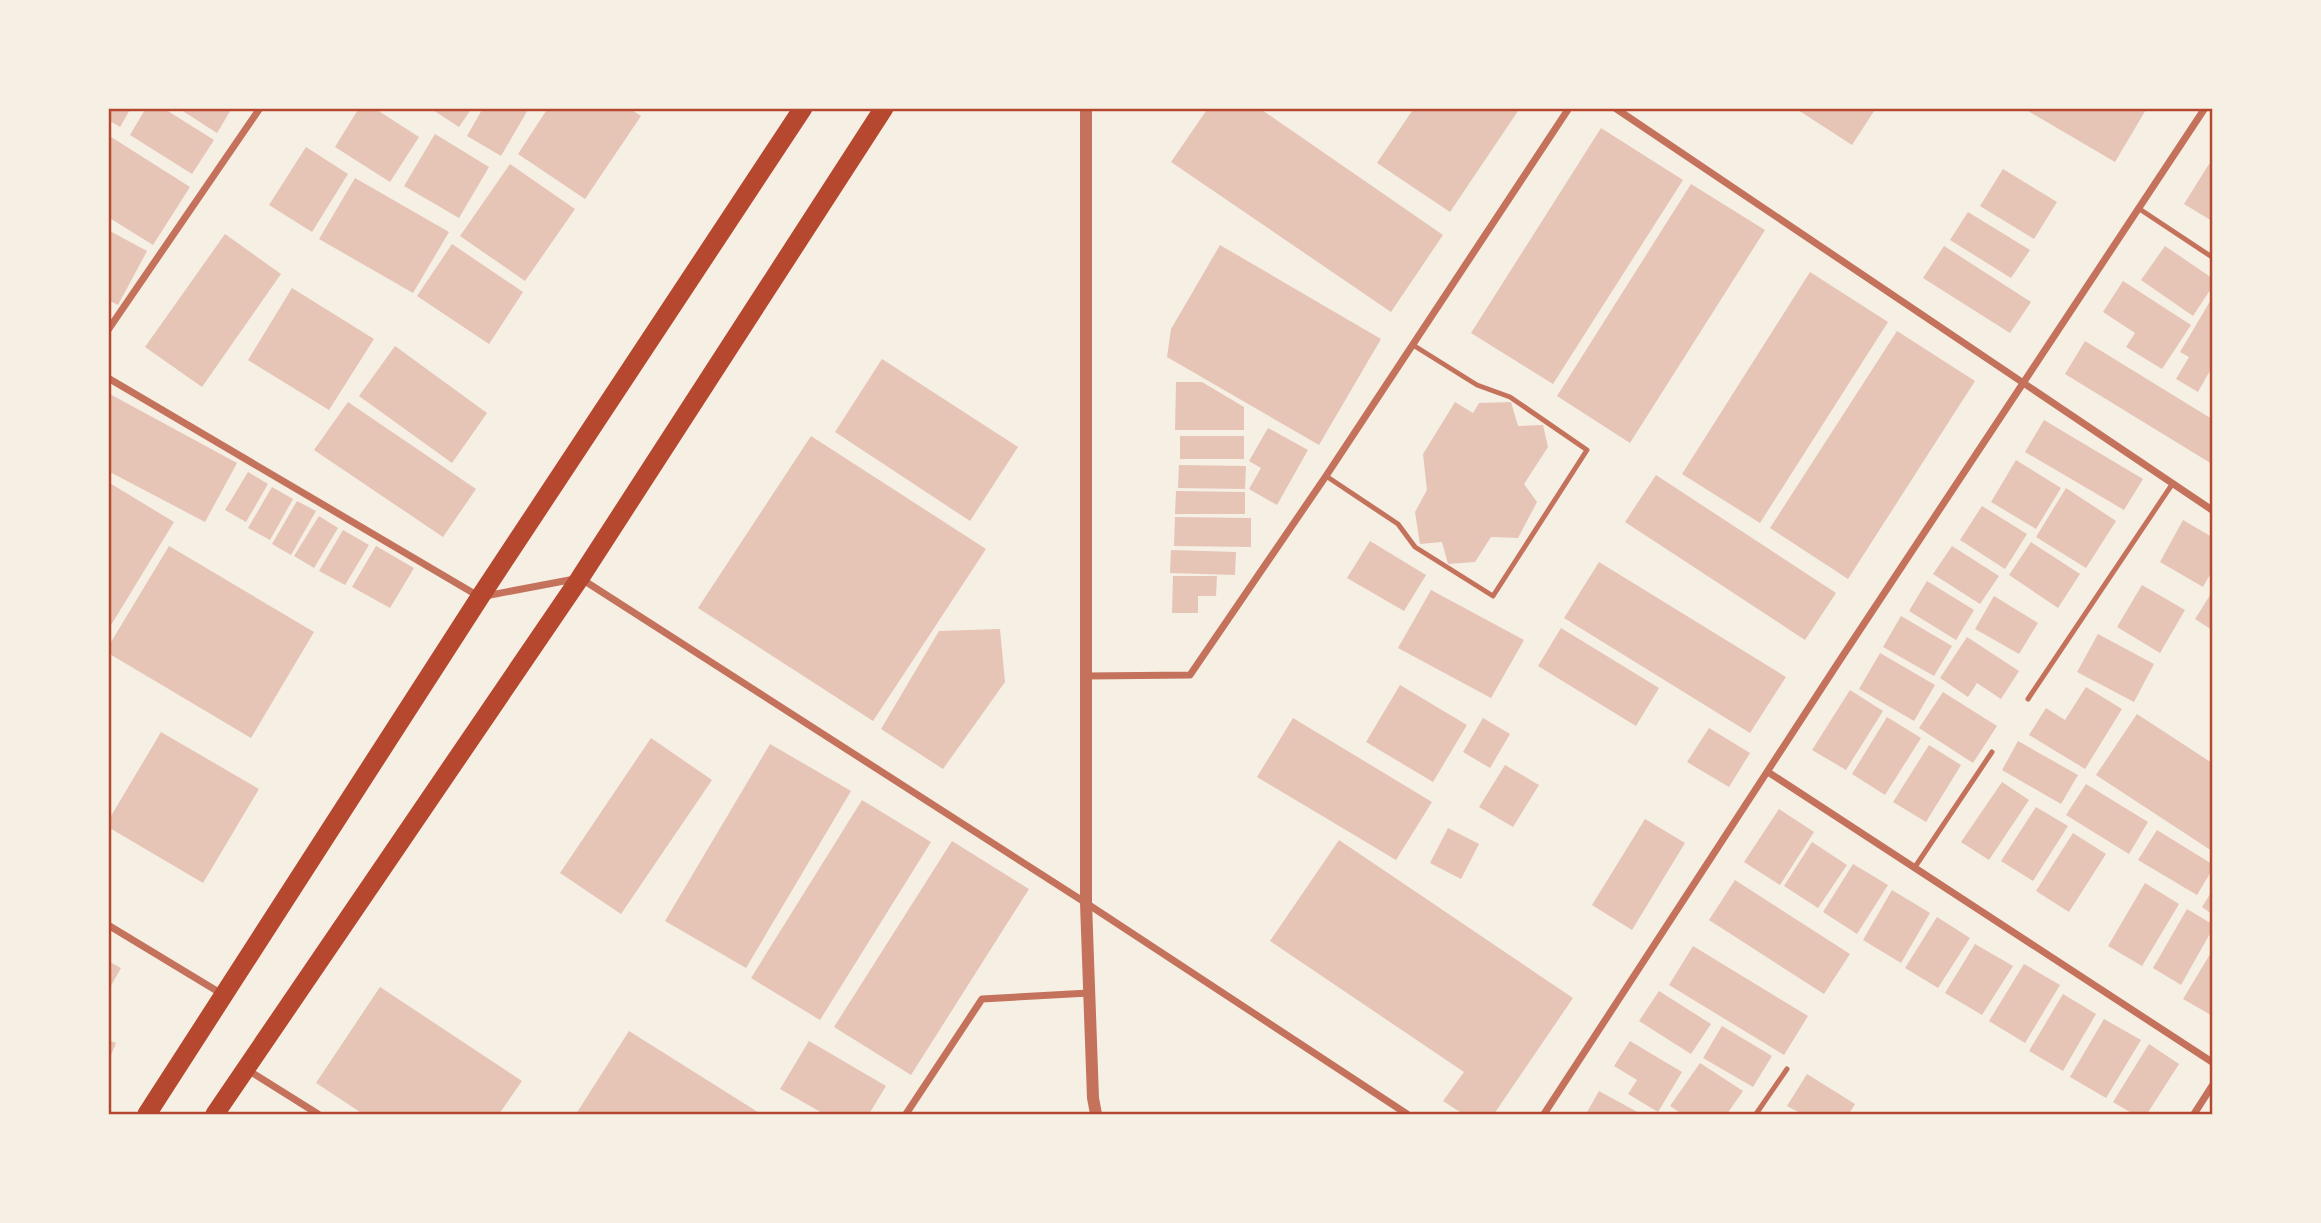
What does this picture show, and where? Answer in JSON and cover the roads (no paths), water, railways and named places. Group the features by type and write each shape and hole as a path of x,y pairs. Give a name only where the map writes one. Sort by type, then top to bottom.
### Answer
{"highway":[{"path":"147,1115 480,597 803,108"},
{"path":"215,1115 245,1067 580,578 884,108"}],"street":[{"path":"108,330 260,108"},
{"path":"1086,108 1086,903 1093,1098 1096,1115"},
{"path":"1087,677 1190,675 1326,476 1569,108"},
{"path":"1615,108 2213,510"},
{"path":"1544,1115 2205,108"},
{"path":"108,378 480,597 580,578 1086,903 1407,1115"},
{"path":"1768,772 2213,1062"},
{"path":"108,925 224,995"},
{"path":"906,1115 982,999 1089,993"},
{"path":"245,1067 318,1115"},
{"path":"2194,1115 2213,1086"}],"lane":[{"path":"2138,208 2213,257"},
{"path":"1326,476 1398,524 1415,547 1493,596 1587,450 1510,397 1477,385 1413,345"},
{"path":"2028,699 2173,483"},
{"path":"1915,867 1992,752"},
{"path":"1756,1115 1787,1069"}]}
